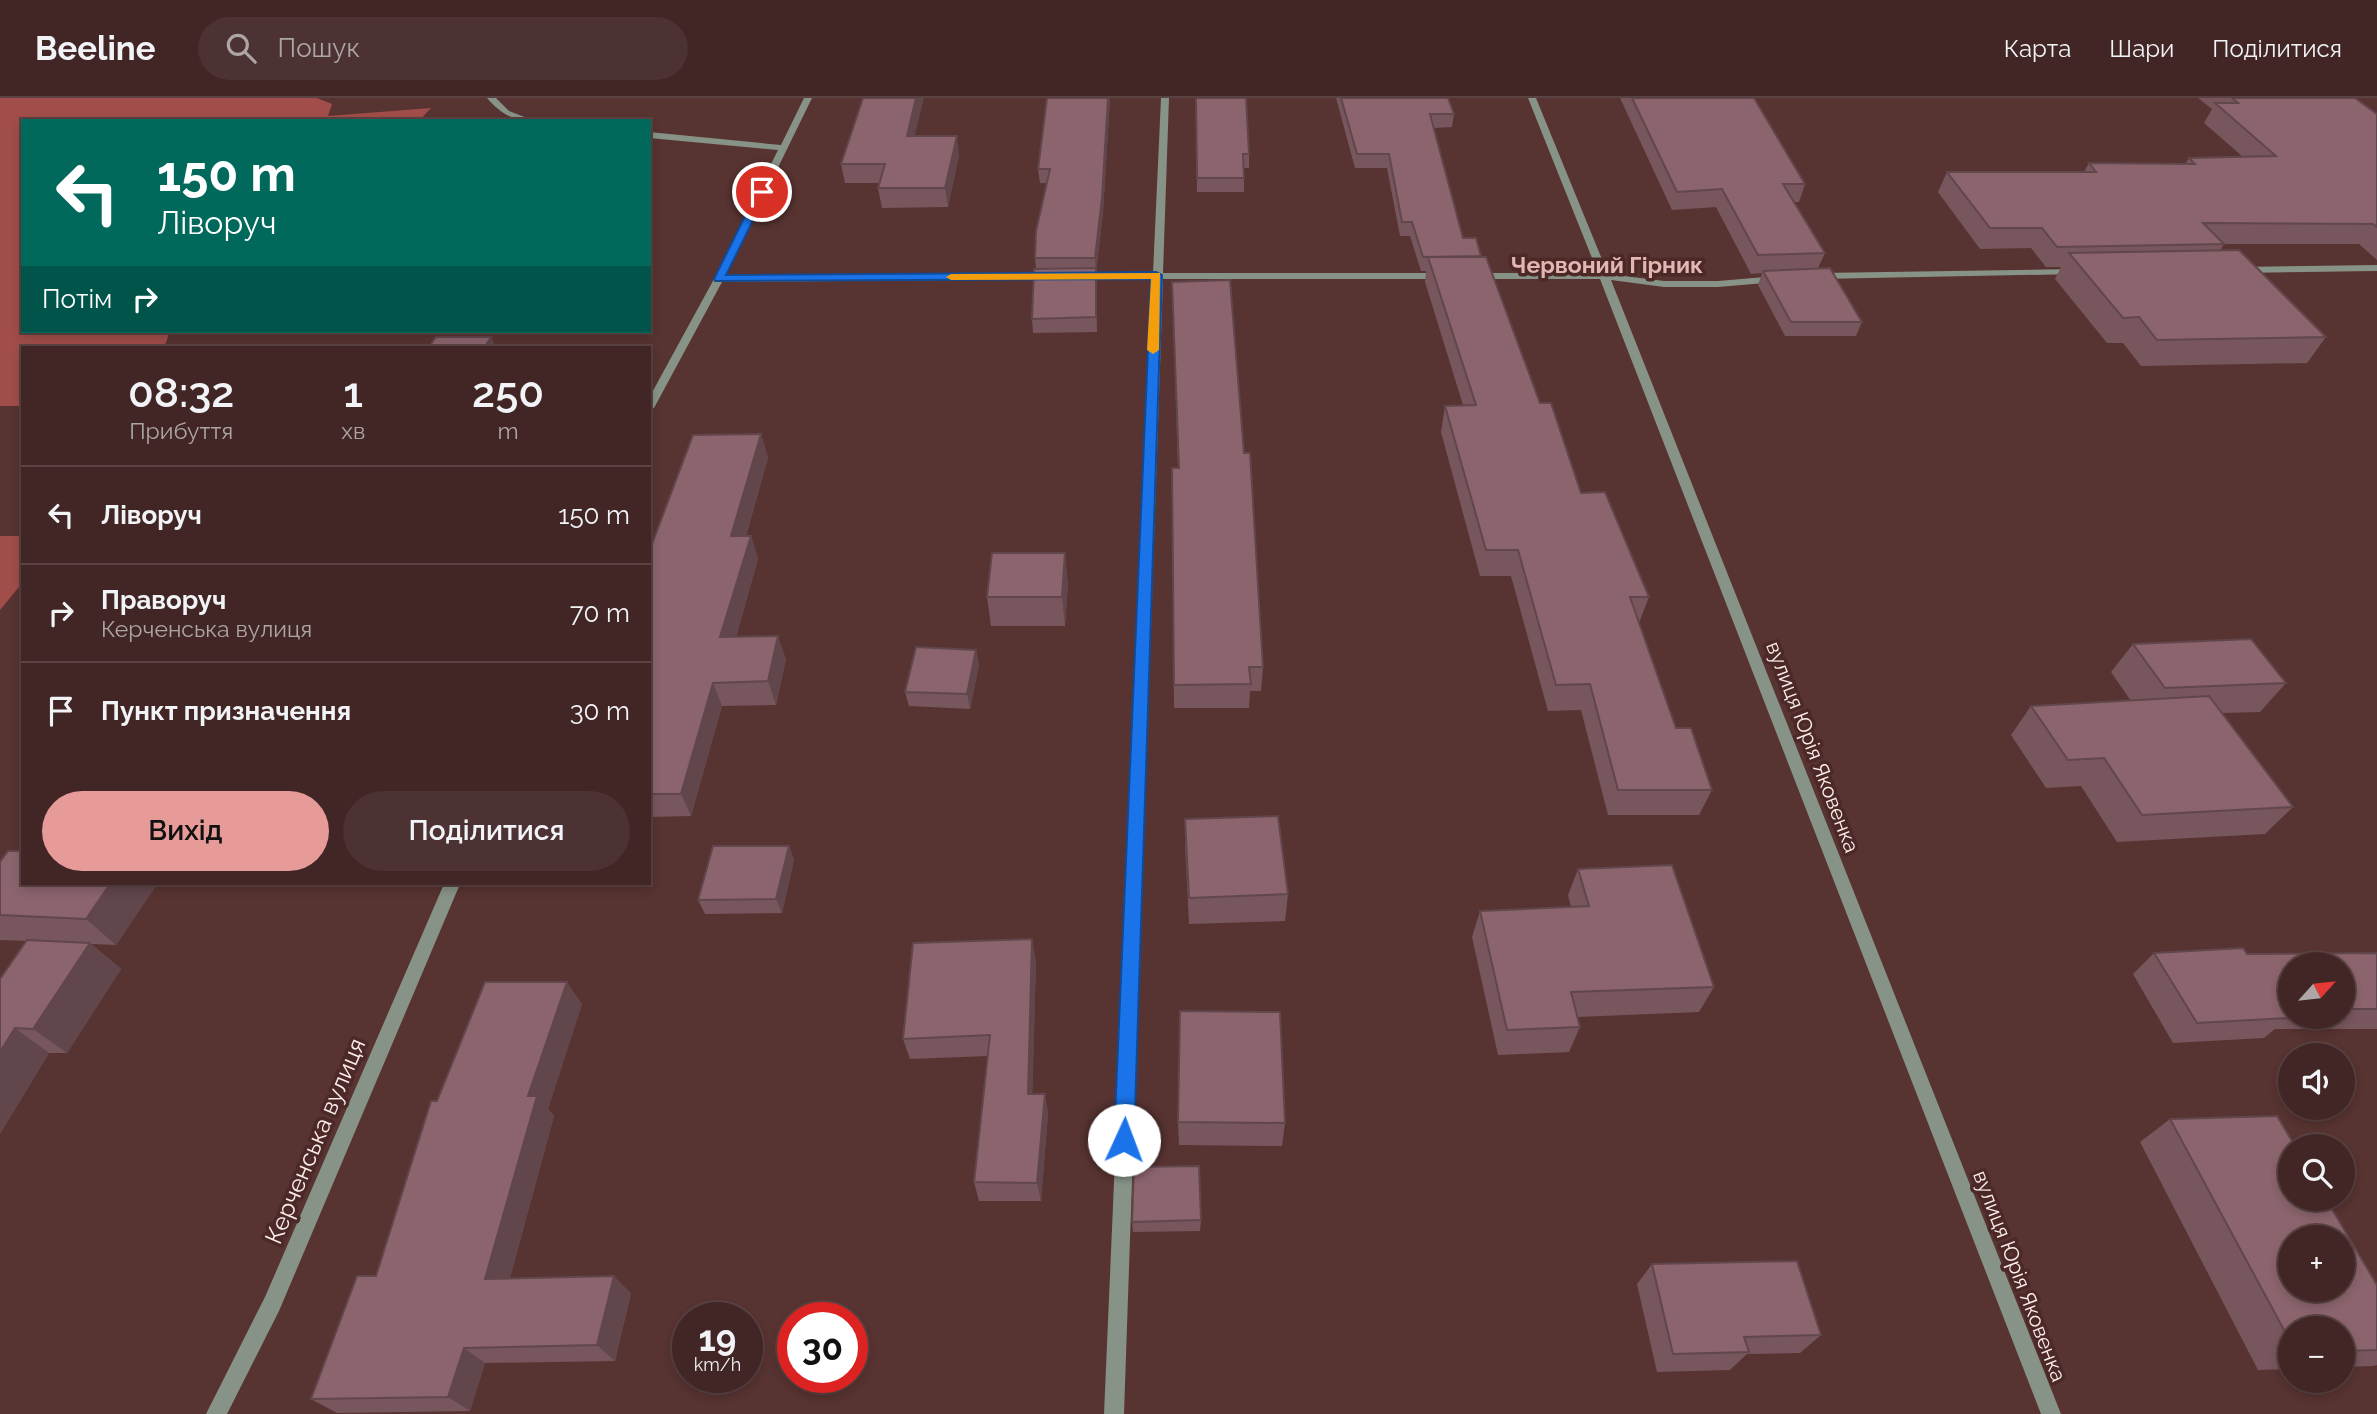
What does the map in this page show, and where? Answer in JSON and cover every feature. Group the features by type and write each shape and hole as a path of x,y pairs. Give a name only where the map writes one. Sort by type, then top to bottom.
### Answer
{"street":[{"path":"491,98 506,113 525,119"},
{"path":"651,404 719,279 808,98"},
{"path":"1114,1414 1156,275 1165,98"},
{"name":"вулиця Юрія Яковенка","path":"1532,98 2051,1414"},
{"path":"651,135 784,148"},
{"path":"2227,270 2377,268"},
{"path":"1809,276 2090,272"},
{"path":"719,279 1156,275 1450,276"},
{"path":"1464,276 1604,276 1678,284 1718,284 1783,278"},
{"name":"Керченська вулиця","path":"216,1414 272,1304 452,885"}],"shaded area":[{"path":"0,98 317,98 332,104 328,116 431,108 421,119 21,119 21,333 169,333 165,346 21,346 21,406 0,406"},
{"path":"0,536 21,536 21,584 0,610"}],"building":[{"path":"863,98 916,98 907,136 957,136 945,188 878,188 885,164 841,164"},
{"path":"1047,98 1108,98 1102,198 1095,258 1035,258 1036,231 1050,169 1038,169"},
{"path":"1196,98 1246,98 1249,154 1243,154 1244,178 1197,178"},
{"path":"1341,98 1448,98 1454,114 1430,114 1463,238 1476,238 1481,256 1423,257 1412,222 1402,222 1389,154 1357,154"},
{"path":"1632,98 1754,98 1805,184 1783,184 1825,253 1758,255 1722,189 1677,192"},
{"path":"2232,98 2355,98 2377,114 2377,227 2373,224 2203,223 2224,244 2057,247 2042,228 1990,228 1947,172 2096,172 2089,163 2195,164 2189,158 2276,156 2215,103 2238,103"},
{"path":"2239,250 2326,337 2157,340 2139,317 2123,318 2069,253"},
{"path":"1428,257 1486,257 1540,403 1551,403 1581,493 1605,492 1649,597 1630,597 1676,728 1691,728 1712,790 1618,790 1590,684 1556,685 1518,550 1486,550 1445,406 1476,405"},
{"path":"1096,268 1096,317 1032,319 1034,269"},
{"path":"1830,268 1862,322 1791,322 1763,271"},
{"path":"1230,280 1244,453 1250,453 1263,667 1249,667 1251,684 1174,685 1172,468 1179,468 1172,282"},
{"path":"436,337 491,337 485,346 429,346"},
{"path":"761,434 731,536 751,536 720,637 778,636 768,681 713,683 681,794 651,794 651,547 693,435"},
{"path":"992,553 1065,553 1062,597 987,597"},
{"path":"2251,639 2286,683 2165,688 2133,644"},
{"path":"916,647 976,650 967,694 905,692"},
{"path":"2209,696 2293,807 2142,815 2104,758 2068,760 2031,706"},
{"path":"1278,816 1288,894 1189,898 1185,819"},
{"path":"713,846 789,846 776,899 698,900"},
{"path":"8,851 21,851 21,885 109,885 86,919 0,915 0,862"},
{"path":"1672,865 1714,987 1571,992 1580,1027 1507,1030 1480,911 1589,906 1578,869"},
{"path":"1032,939 1028,1094 1045,1094 1037,1183 974,1182 990,1035 903,1039 913,943"},
{"path":"27,940 90,943 33,1029 15,1028 0,1052 0,979"},
{"path":"2243,948 2247,954 2278,954 2278,1019 2197,1023 2154,953"},
{"path":"2356,953 2377,953 2377,1009 2356,1009"},
{"path":"485,982 567,982 528,1096 537,1096 485,1279 614,1276 597,1345 464,1348 448,1397 311,1399 357,1276 376,1276 431,1101 437,1101"},
{"path":"1180,1011 1280,1012 1285,1123 1178,1122"},
{"path":"2277,1116 2288,1134 2278,1134 2278,1211 2333,1211 2341,1225 2278,1225 2278,1302 2355,1302 2355,1248 2377,1285 2377,1350 2355,1351 2355,1316 2278,1316 2278,1319 2170,1119"},
{"path":"1199,1166 1201,1220 1132,1222 1134,1167"},
{"path":"1797,1261 1821,1335 1744,1337 1749,1352 1673,1354 1652,1264"}],"slow traffic":[{"path":"951,277 1156,275 1153,350"}],"district":[{"name":"Червоний Гірник","path":"1607,264"}],"route":[{"path":"762,192 719,279 1156,275 1124,1140"}]}
